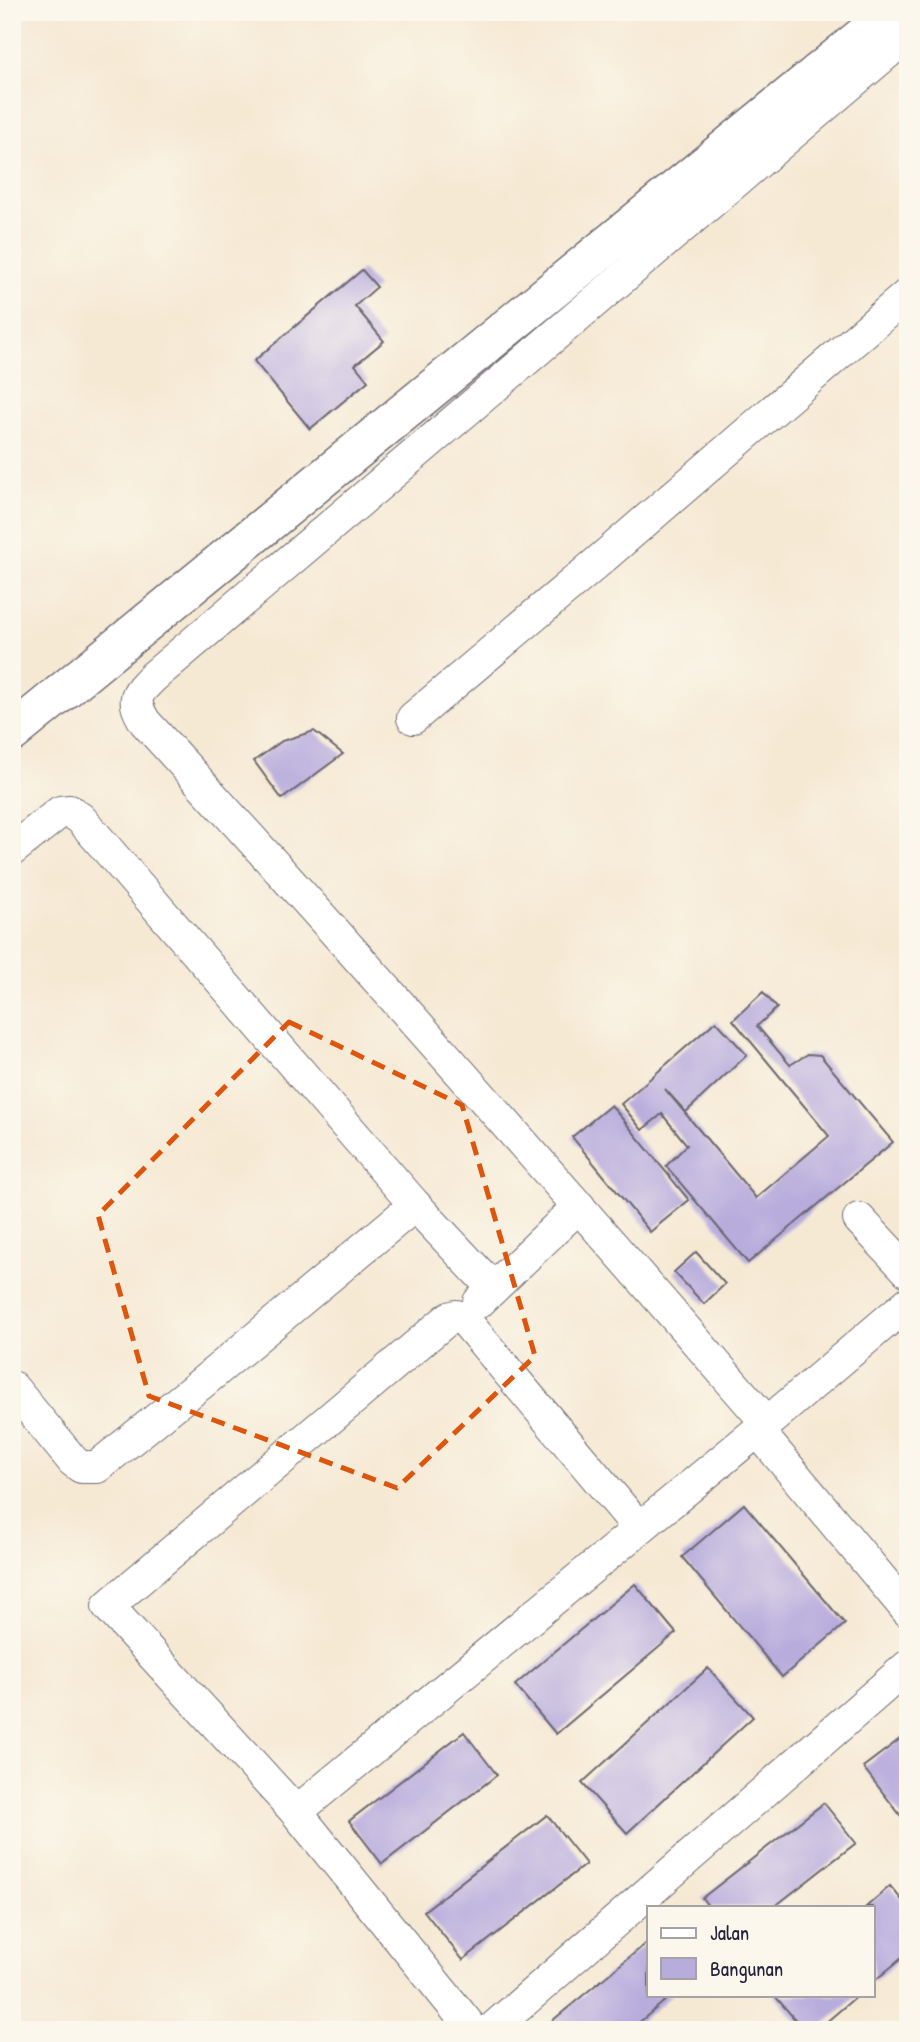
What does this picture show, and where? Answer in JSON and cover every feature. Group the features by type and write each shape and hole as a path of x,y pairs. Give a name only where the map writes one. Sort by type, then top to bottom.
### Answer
{"main road":[{"path":"12,733 892,12"}],"lane":[{"path":"135,701 138,692 153,677 908,35"},
{"path":"413,718 908,294"},
{"path":"101,660 135,701 145,722 338,934 579,1206 762,1427 908,1611"},
{"path":"12,850 60,812 65,810 75,814 92,830 415,1205 493,1288"},
{"path":"12,1387 73,1461 81,1467 97,1467 415,1205"},
{"path":"462,1317 579,1206"},
{"path":"859,1219 908,1271"},
{"path":"296,1812 908,1303"},
{"path":"473,2030 296,1812 108,1606 449,1318 456,1315 462,1317 639,1528"},
{"path":"491,2030 908,1666"}],"highlighted area":[{"path":"289,1022 462,1105 535,1356 397,1488 149,1396 98,1215"}],"building":[{"path":"362,270 377,287 355,306 384,341 355,365 368,381 310,429 254,361"},
{"path":"314,731 343,754 282,799 254,761 282,741"},
{"path":"763,992 777,1008 757,1026 790,1065 808,1054 820,1055 893,1142 748,1263 666,1166 687,1145 662,1114 642,1130 621,1104 716,1021 747,1055 686,1112 665,1089 756,1198 829,1136 733,1020"},
{"path":"611,1105 689,1200 650,1232 572,1137"},
{"path":"696,1252 725,1284 704,1304 674,1272"},
{"path":"744,1504 845,1624 782,1677 682,1557"},
{"path":"635,1584 676,1633 556,1734 515,1685"},
{"path":"708,1668 753,1717 627,1833 582,1783"},
{"path":"464,1732 497,1775 382,1864 349,1821"},
{"path":"908,1733 908,1825 863,1767"},
{"path":"824,1803 856,1843 775,1906 708,1906 702,1898"},
{"path":"547,1815 586,1864 463,1960 424,1911"},
{"path":"890,1886 908,1907 908,1953 874,1981 874,1906 867,1906"},
{"path":"647,1943 647,1996 671,1996 630,2030 541,2030"},
{"path":"775,1996 857,1996 817,2030 804,2030"}]}
